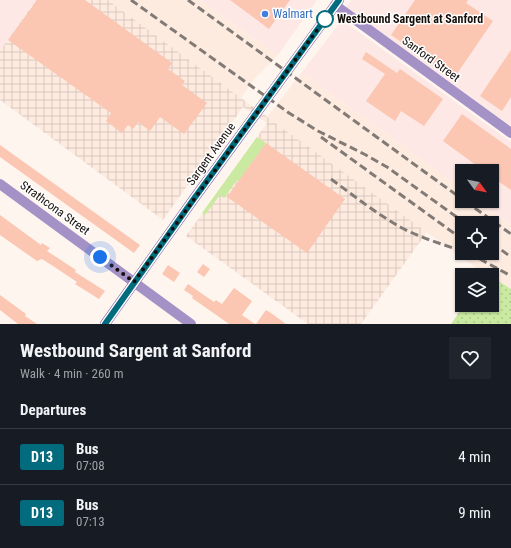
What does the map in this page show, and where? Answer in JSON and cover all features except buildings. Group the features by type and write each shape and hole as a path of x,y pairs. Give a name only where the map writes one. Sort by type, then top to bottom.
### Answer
{"main road":[{"name":"Sargent Avenue","path":"105,324 337,3"}],"street":[{"name":"Sanford Street","path":"337,3 511,133"},
{"name":"Strathcona Street","path":"0,184 191,324"}],"shaded area":[{"path":"0,0 36,0 0,51"},
{"path":"36,0 108,0 427,232 361,324 308,324 186,236 267,123 243,107 163,220 0,100 0,51"},
{"path":"108,0 200,0 278,55 255,78 241,98"},
{"path":"200,0 317,0 278,55"},
{"path":"351,0 511,0 511,126 346,7"},
{"path":"342,20 511,142 511,225 488,208 499,208 499,164 455,164 455,184 302,72"},
{"path":"302,72 455,184 455,208 488,208 499,216 455,216 455,253 267,117"},
{"path":"499,216 511,225 511,289 499,281 499,268 476,268 465,260 499,260"}],"green space":[{"path":"257,137 266,143 239,181 237,180 224,198 220,195 205,215 202,213"},
{"path":"499,281 511,289 511,324 451,324 459,312 499,312"}],"railway":[{"path":"131,0 289,113 318,131 387,167 455,216"},
{"path":"188,0 455,194"},
{"path":"321,137 455,234"},
{"path":"331,179 375,211 409,232 455,249"},
{"path":"475,208 511,234"},
{"path":"499,248 511,257"},
{"path":"482,260 511,276"}],"bus line":[{"name":"D13","path":"105,324 193,200 339,0"}],"place":[{"name":"Walmart","path":"265,14"},
{"name":"Westbound Sargent at Sanford","path":"325,19"}],"route":[{"path":"100,257 134,282 325,19"}]}
